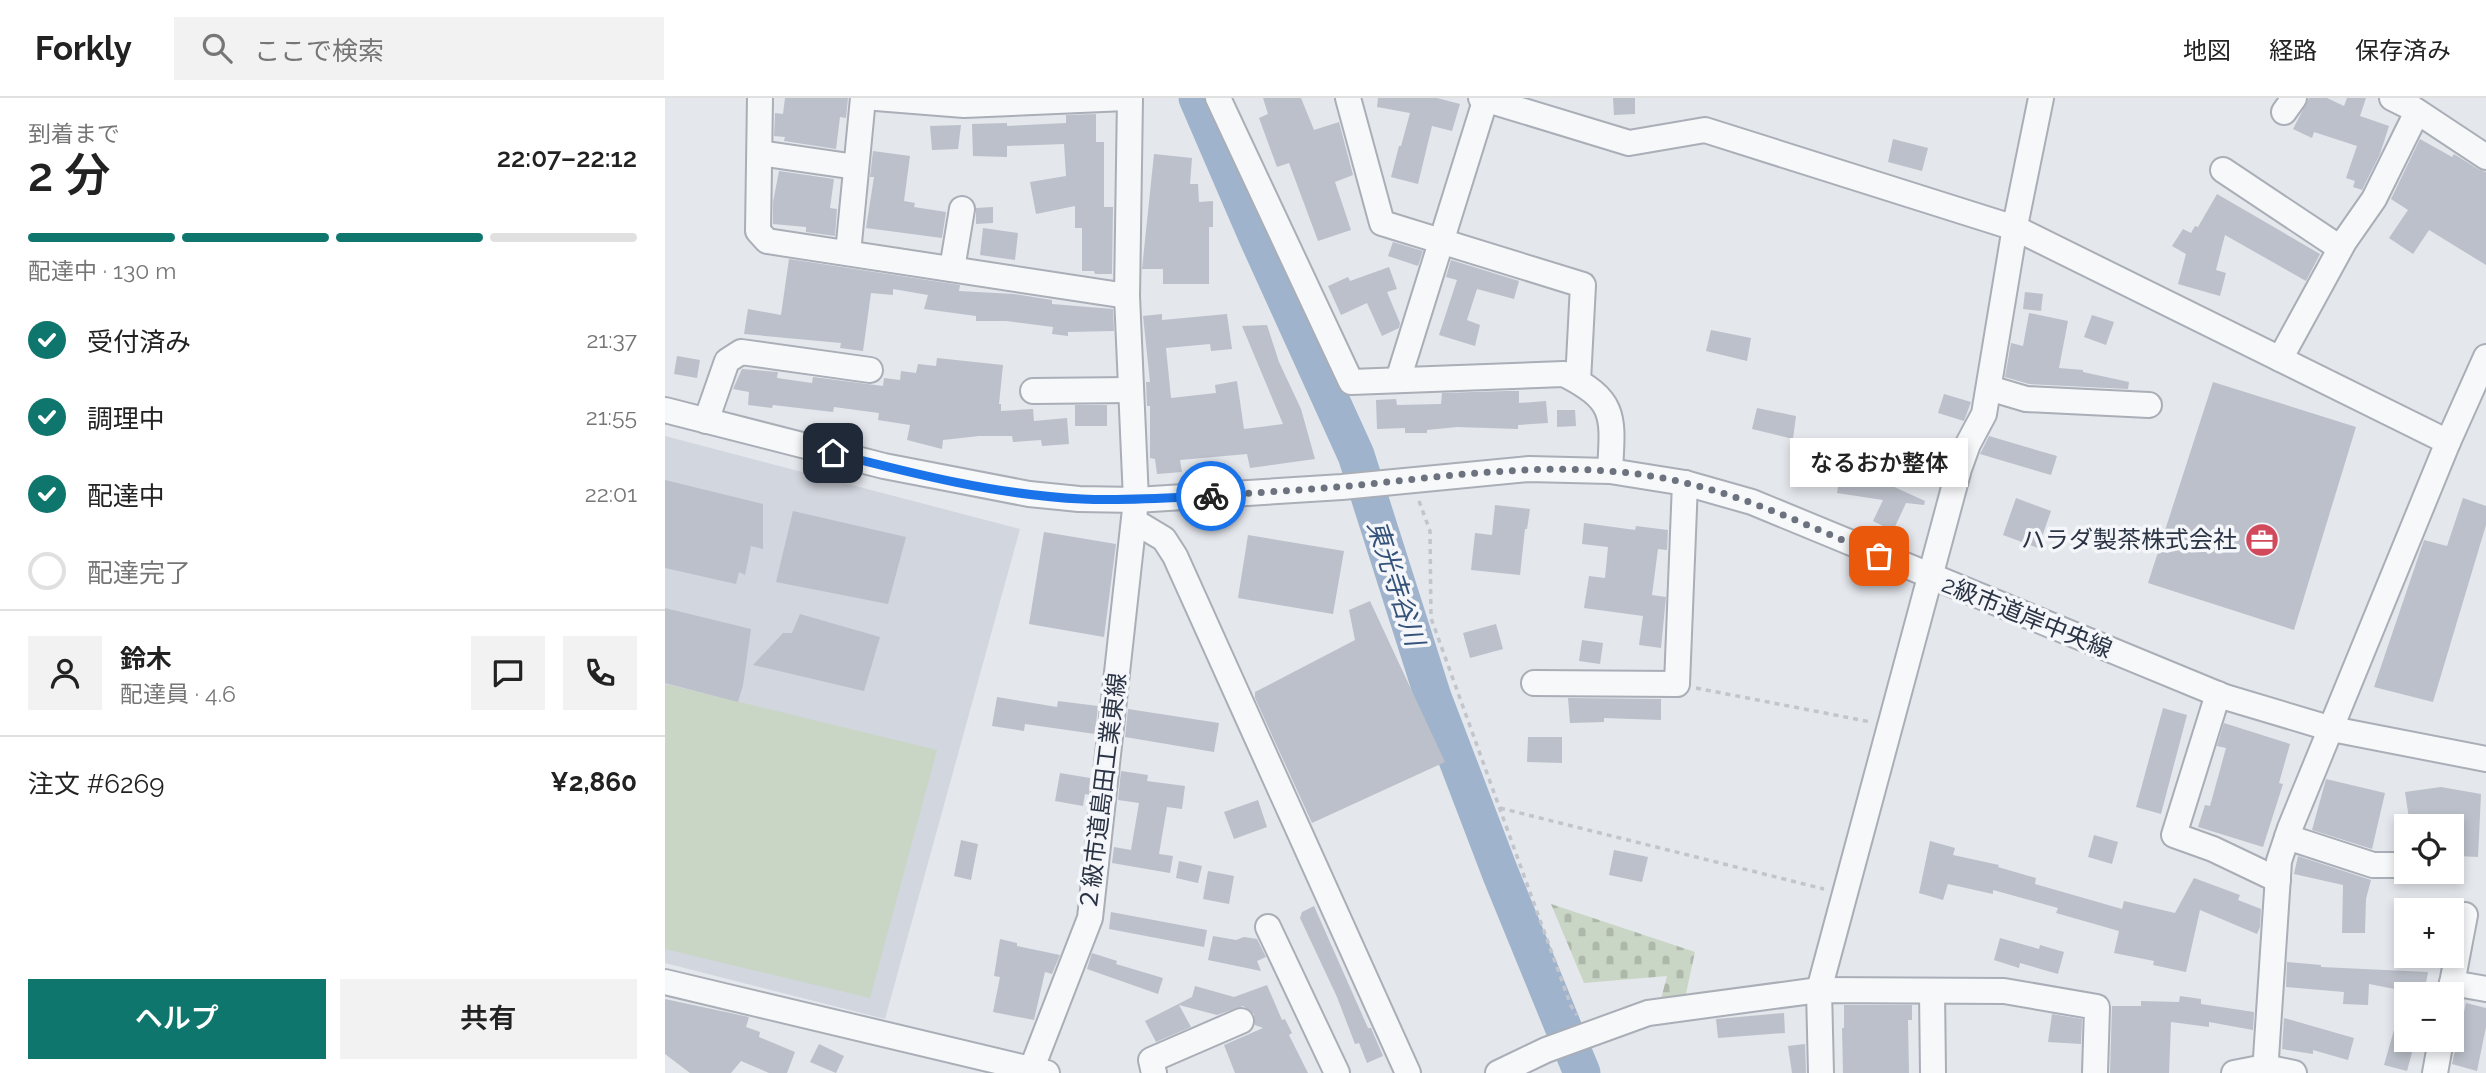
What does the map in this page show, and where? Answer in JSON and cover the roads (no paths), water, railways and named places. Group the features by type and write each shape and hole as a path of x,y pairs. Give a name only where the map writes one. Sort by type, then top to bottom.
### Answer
{"street":[{"path":"760,98 758,231 767,241 1127,296"},
{"path":"848,253 863,98"},
{"path":"876,98 964,105 983,101 1128,98"},
{"name":"２級市道島田工業東線","path":"1037,1072 1090,918 1135,511 1127,296 1128,98"},
{"path":"1218,98 1351,382 1564,374 1587,386 1605,403 1612,423 1609,471"},
{"path":"1348,98 1382,223 1583,285 1578,381"},
{"path":"1398,380 1484,98 1629,143 1705,130 2015,228 2448,442"},
{"path":"1821,1073 1819,990 1959,469 1968,444 1985,414 2015,228 2041,98"},
{"path":"2392,98 2417,111 2486,157"},
{"path":"2280,359 2340,248 2374,199 2417,111"},
{"path":"760,153 856,167"},
{"path":"2223,170 2340,248"},
{"path":"951,269 962,209"},
{"path":"706,421 727,361 741,352 870,370"},
{"path":"2265,1070 2279,861 2448,442 2481,386 2486,357"},
{"path":"1989,388 2027,399 2150,405"},
{"path":"1033,391 1131,390"},
{"name":"2級市道岸中央線","path":"665,410 884,466 1135,511 1529,469 1609,471 1685,483 1752,502 1930,578 2218,694 2332,729 2486,759"},
{"path":"1534,682 1677,684 1685,483"},
{"path":"1135,511 1164,539 1175,556 1408,1073"},
{"path":"2218,694 2174,835 2213,849 2278,880"},
{"path":"2287,837 2373,865 2394,865"},
{"path":"2452,982 2465,915"},
{"path":"1268,927 1337,1073"},
{"path":"665,982 1037,1072"},
{"path":"2464,988 2486,989"},
{"path":"1498,1073 1546,1050 1648,1013 1819,990 2004,992 2097,1007 2095,1073"},
{"path":"1932,991 1933,1073"},
{"path":"1154,1073 1151,1060 1241,1021"},
{"path":"2435,1073 2439,1052"},
{"path":"2234,1073 2265,1070 2294,1073"}],"waterway":[{"name":"東光寺谷川","path":"1197,98 1356,455 1433,697 1501,875 1582,1073"}],"place":[{"name":"ハラダ製茶株式会社","path":"2262,540"},
{"name":"なるおか整体","path":"1879,556"}]}
